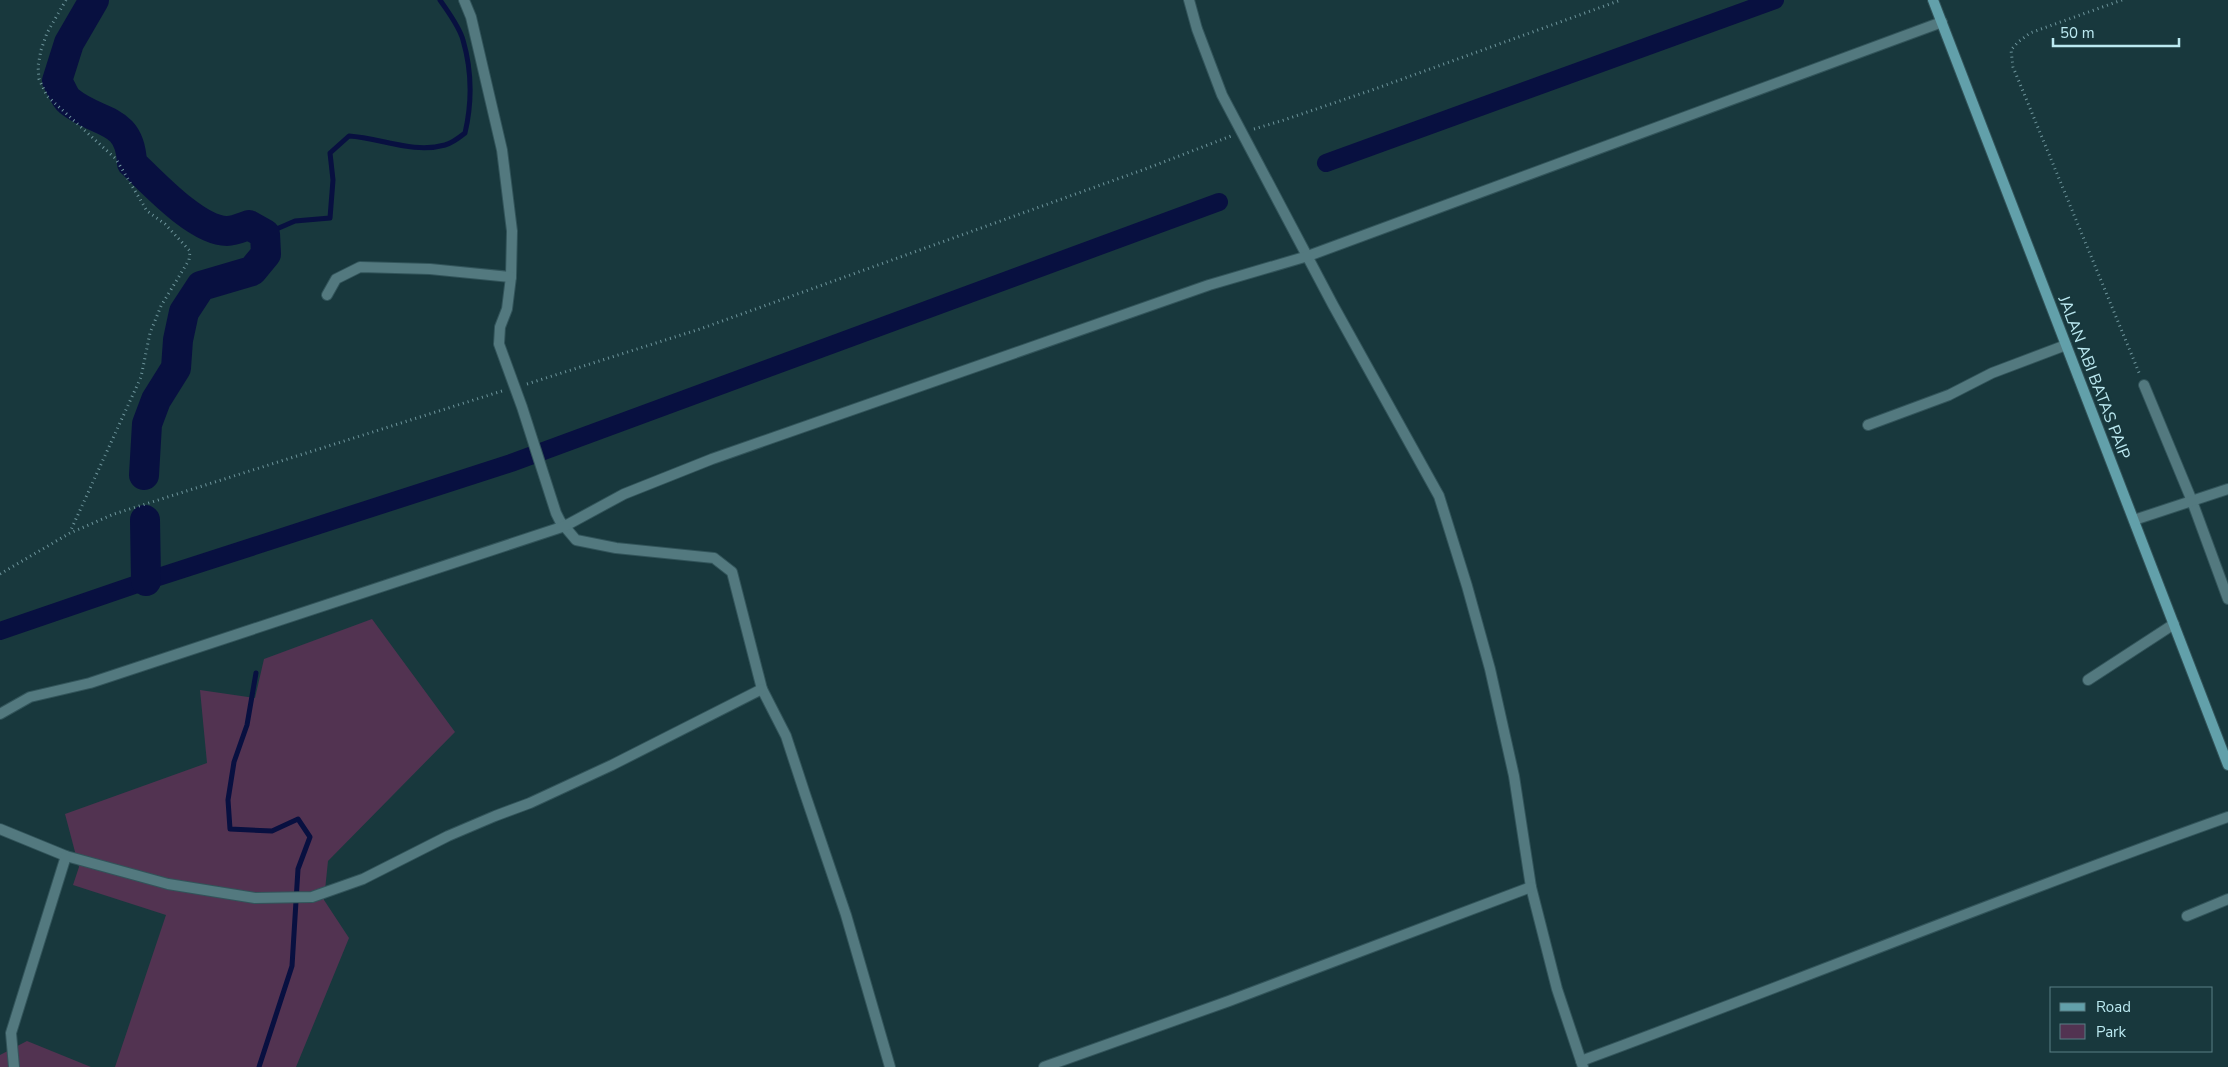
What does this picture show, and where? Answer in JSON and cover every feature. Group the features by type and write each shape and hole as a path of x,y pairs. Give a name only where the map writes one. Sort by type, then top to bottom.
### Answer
{"main road":[{"name":"JALAN ABI BATAS PAIP","path":"1933,0 2228,766"}],"street":[{"path":"464,0 471,18 502,150 512,231 511,277 507,309 500,327 499,344 522,407 556,513 576,540 663,554 714,558 732,572 762,688 786,736 806,794 846,915 890,1067"},
{"path":"1188,0 1222,95 1337,313 1440,496 1468,586 1490,669 1514,776 1531,887 1557,989 1582,1064 2084,868 2228,817"},
{"path":"0,714 30,697 90,683 565,526 624,494 712,459 1209,285 1308,256 1942,22"},
{"path":"328,295 336,279 360,267 430,270 511,277"},
{"path":"1868,425 1948,395 1992,373 2066,344"},
{"path":"2144,385 2192,501 2228,599"},
{"path":"2134,520 2228,489"},
{"path":"2088,680 2174,624"},
{"path":"0,829 66,856 168,884 235,895 276,899 312,897 363,879 456,832 530,803 612,765 762,688"},
{"path":"14,1067 11,1033 66,856"},
{"path":"1044,1067 1248,994 1531,887"},
{"path":"2187,916 2228,899"}],"path":[{"path":"66,0 46,33 40,50 39,79 47,96 116,159 148,211 165,224 190,251 189,260 161,306 150,333 141,377 70,533"},
{"path":"0,574 70,533 114,514 700,329 1148,168 1241,132 1302,114 1621,0"},
{"path":"2122,0 2030,33 2010,50 2013,67 2144,385"}],"green space":[{"path":"372,619 455,732 328,861 324,900 349,938 296,1067 115,1067 166,915 73,885 79,867 65,814 207,763 200,690 255,698 264,659"},
{"path":"27,1041 91,1067 0,1067 0,1055"}],"waterway":[{"path":"94,0 69,43 57,81 66,97 80,109 111,123 119,129 130,148 132,163 189,215 215,229 230,231 249,225 265,234 266,254 252,271 201,286 184,312 178,340 176,368 156,400 147,424 144,475"},
{"path":"265,234 295,221 330,218 333,180 330,153 349,136 421,148 445,145 465,133 470,87 466,52 459,30 440,0"},
{"path":"1326,163 1775,0"},
{"path":"0,631 146,581 511,463 1219,202"},
{"path":"145,520 146,581"},
{"path":"256,673 247,725 234,762 228,800 230,829 272,831 298,819 310,837 298,869 292,966 259,1067"}]}
